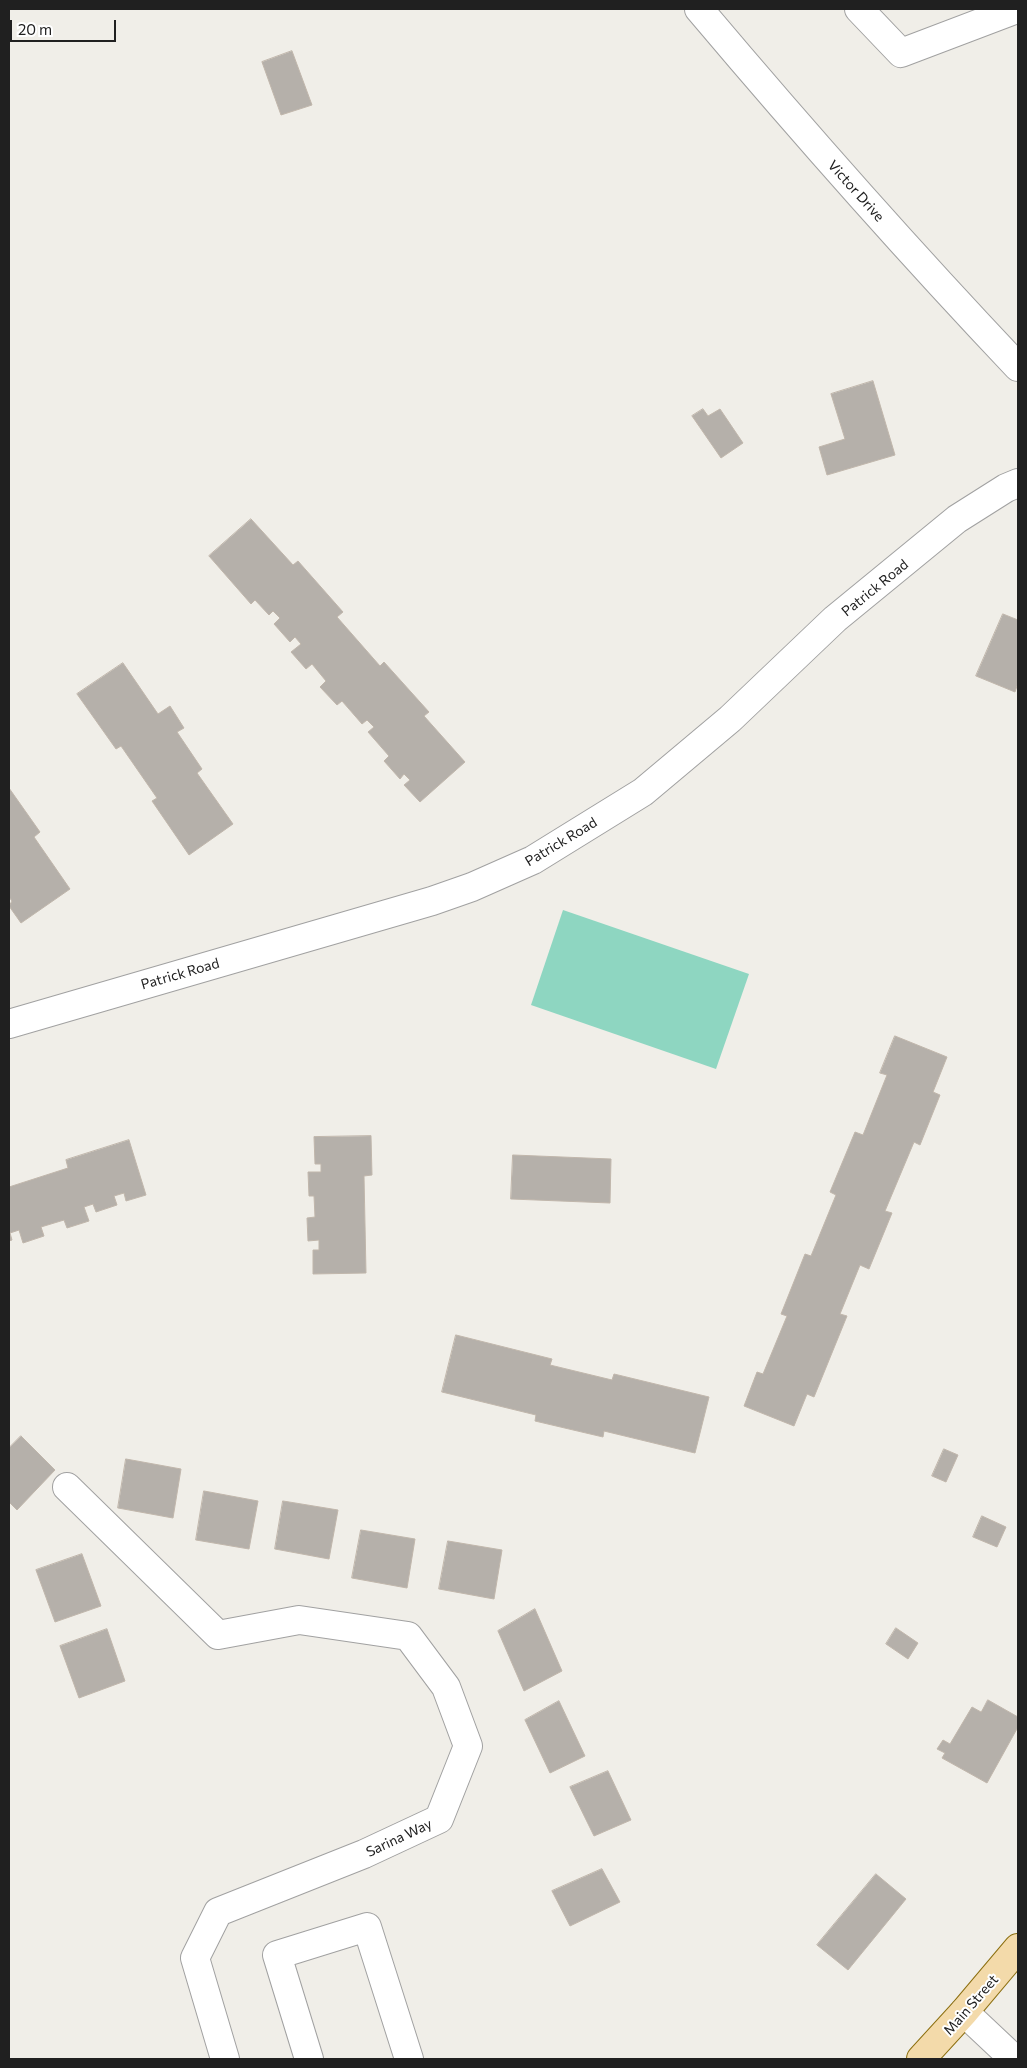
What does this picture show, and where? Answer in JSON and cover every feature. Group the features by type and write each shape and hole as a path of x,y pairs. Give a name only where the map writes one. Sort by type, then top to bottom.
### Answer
{"main road":[{"name":"Main Street","path":"921,2059 1018,1948"}],"street":[{"name":"Victor Drive","path":"699,9 793,120 920,263 1018,367"},
{"path":"859,9 901,53 1017,9"},
{"name":"Patrick Road","path":"9,1024 432,901 472,887 533,860 643,792 730,719 835,619 957,519 1006,488 1018,483"},
{"name":"Sarina Way","path":"67,1486 218,1635 298,1620 408,1636 446,1687 468,1746 439,1819 364,1854 218,1912 195,1958 226,2059"},
{"path":"309,2059 277,1955 367,1926 409,2059"},
{"path":"964,2012 1014,2059"}],"green space":[{"path":"563,910 749,974 716,1069 531,1005"}],"building":[{"path":"292,51 312,105 281,115 262,62"},
{"path":"873,381 895,455 827,475 819,447 845,439 831,394"},
{"path":"703,409 708,416 720,409 743,443 721,458 692,416"},
{"path":"251,519 293,565 298,561 343,612 337,617 380,666 384,662 429,712 424,716 465,762 420,802 404,785 410,780 404,774 400,779 384,761 389,756 368,732 374,727 367,720 362,724 342,701 337,705 320,687 326,681 312,664 306,669 291,652 301,644 295,637 290,642 274,624 280,618 273,611 269,615 255,600 251,604 209,556"},
{"path":"1003,614 1018,620 1018,683 1015,692 976,676"},
{"path":"123,663 158,714 170,706 184,728 177,732 202,769 197,773 233,824 189,855 152,801 157,798 121,746 116,749 77,694"},
{"path":"9,788 40,832 34,837 70,889 21,923 9,906 12,901 9,897"},
{"path":"895,1036 947,1057 933,1092 940,1095 920,1145 914,1142 885,1211 892,1213 869,1269 860,1265 840,1314 847,1316 814,1397 807,1394 794,1426 744,1406 757,1372 763,1374 787,1316 781,1314 805,1254 811,1256 836,1195 830,1192 855,1132 863,1135 887,1075 880,1073"},
{"path":"371,1136 372,1175 364,1176 366,1273 313,1274 313,1250 319,1250 319,1240 308,1241 307,1218 315,1217 314,1196 309,1196 308,1172 321,1172 321,1164 315,1164 314,1137"},
{"path":"129,1140 146,1195 126,1201 124,1193 114,1196 117,1205 96,1212 93,1204 84,1207 89,1221 67,1228 64,1220 41,1227 44,1236 23,1243 19,1230 10,1233 12,1240 9,1241 9,1187 68,1168 66,1160"},
{"path":"513,1155 611,1159 610,1203 511,1199"},
{"path":"456,1335 552,1359 550,1365 612,1380 614,1374 709,1397 695,1453 604,1431 603,1437 535,1421 536,1415 442,1392"},
{"path":"21,1436 55,1470 17,1510 9,1502 9,1448"},
{"path":"944,1449 958,1455 946,1482 932,1476"},
{"path":"126,1459 181,1469 173,1518 118,1508"},
{"path":"204,1491 258,1501 249,1549 196,1540"},
{"path":"283,1501 338,1510 329,1559 275,1549"},
{"path":"982,1516 1006,1527 997,1547 973,1537"},
{"path":"361,1530 415,1539 407,1588 352,1578"},
{"path":"448,1541 502,1550 494,1599 439,1589"},
{"path":"82,1554 101,1606 55,1622 36,1570"},
{"path":"535,1609 562,1671 524,1691 498,1631"},
{"path":"896,1628 918,1643 908,1659 886,1644"},
{"path":"107,1629 125,1681 79,1698 60,1646"},
{"path":"988,1700 1018,1717 1018,1727 987,1783 942,1758 945,1753 937,1749 943,1740 950,1744 972,1707 981,1712"},
{"path":"559,1701 585,1756 550,1773 525,1720"},
{"path":"608,1771 631,1820 594,1836 570,1787"},
{"path":"602,1869 620,1902 570,1926 552,1891"},
{"path":"876,1874 906,1899 848,1970 817,1945"}]}
